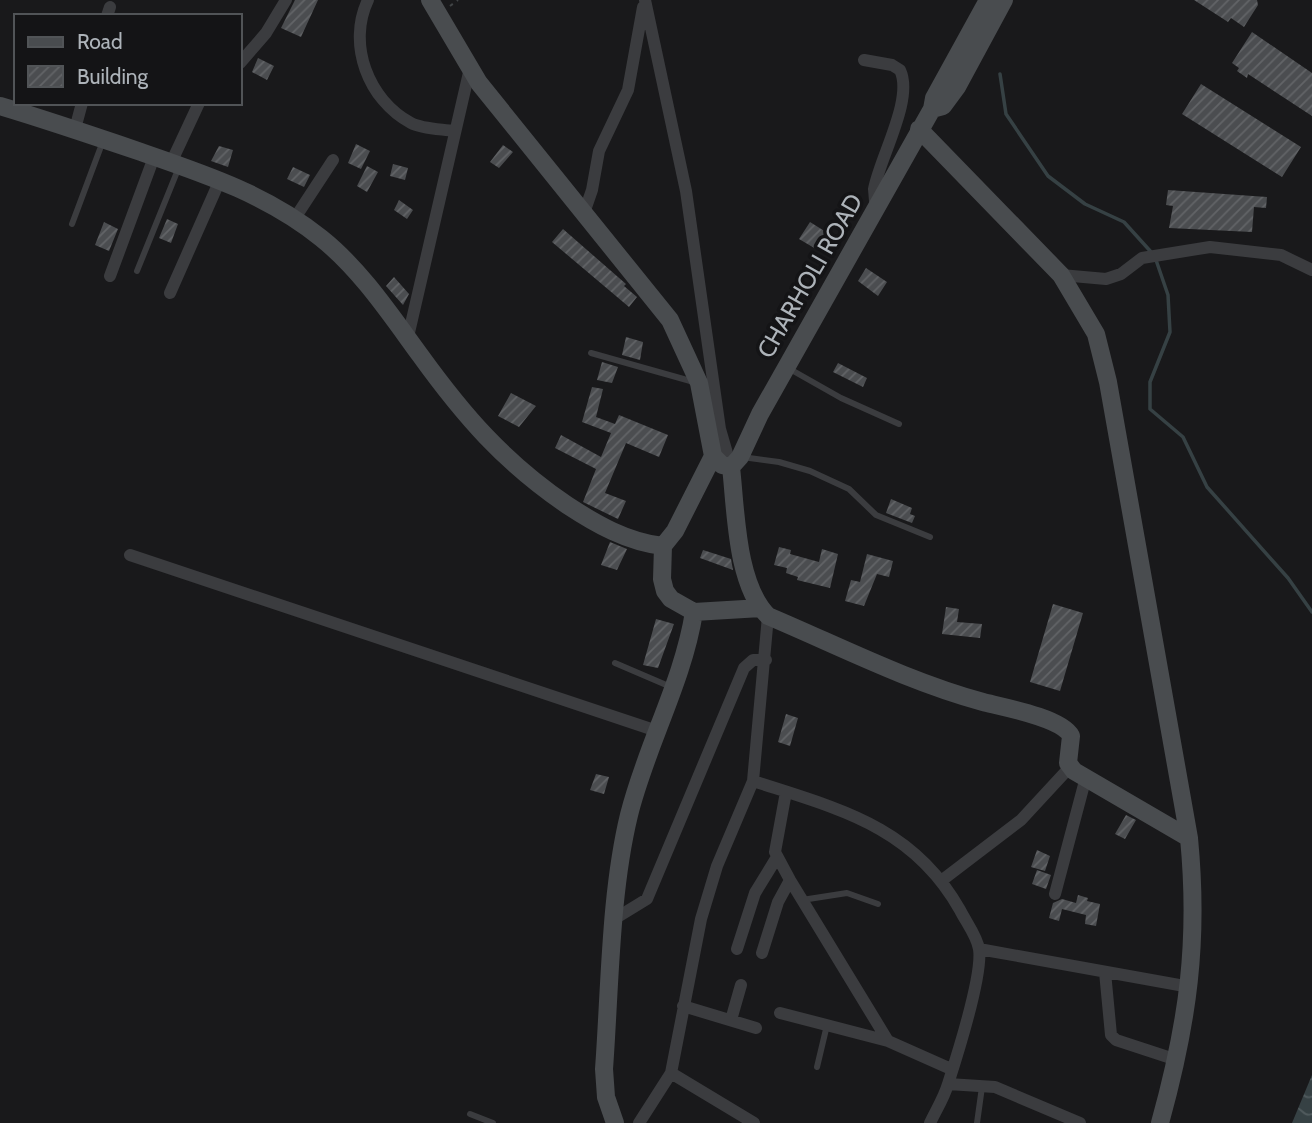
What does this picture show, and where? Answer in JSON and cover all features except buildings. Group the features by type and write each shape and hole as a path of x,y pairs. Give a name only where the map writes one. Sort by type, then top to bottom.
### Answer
{"street":[{"path":"242,62 266,33 286,0"},
{"path":"368,0 361,18 360,43 365,71 385,105 413,124 454,131"},
{"path":"430,0 470,68 670,320 699,383 713,456 722,465 735,462"},
{"path":"584,213 592,190 599,151 628,90 644,0"},
{"path":"639,1123 671,1073 694,946 717,866 753,781 766,660 764,612 741,556 735,462 720,429 686,191 644,0"},
{"name":"CHARHOLI ROAD","path":"735,462 879,206 988,0"},
{"name":"CHARHOLI ROAD","path":"932,109 943,106 957,87 1004,0"},
{"path":"864,60 892,65 900,70 904,83 899,113 874,189 875,201 879,206"},
{"path":"408,337 470,68"},
{"path":"75,129 81,105"},
{"path":"110,276 198,105"},
{"path":"0,106 75,129 220,180 265,200 295,218 343,256 474,425 506,460 584,516 643,544 663,546"},
{"path":"919,130 1062,275 1096,334 1108,382 1189,838 1194,891 1190,987 1177,1060 1160,1123"},
{"path":"295,218 333,160"},
{"path":"170,293 220,180"},
{"path":"1062,275 1106,279 1121,274 1142,258 1210,247 1281,255 1312,270"},
{"path":"713,456 675,531 663,546 665,591 671,599 694,612 764,612 940,690 1064,728 1071,736 1070,767 1021,820 942,881"},
{"path":"130,555 657,732"},
{"path":"615,1123 606,1097 604,1069 624,836 635,793 685,657 694,612"},
{"path":"616,918 647,899 744,668 753,660 766,660"},
{"path":"1070,767 1189,838"},
{"path":"1055,894 1086,777"},
{"path":"753,781 880,827 912,850 942,881 979,949 969,1008 948,1084 930,1123"},
{"path":"786,792 776,847 777,858 888,1041"},
{"path":"737,949 755,893 777,858"},
{"path":"762,953 778,902 790,880"},
{"path":"979,949 1190,987"},
{"path":"1105,972 1111,1035 1116,1040 1177,1060"},
{"path":"730,1020 741,985"},
{"path":"683,1006 756,1028"},
{"path":"780,1013 888,1041 951,1069"},
{"path":"671,1073 754,1123"},
{"path":"948,1084 982,1084 1080,1123"}],"lane":[{"path":"72,224 104,139"},
{"path":"137,271 169,162"},
{"path":"591,353 699,383"},
{"path":"787,367 841,398 899,424"},
{"path":"735,462 779,462 810,471 849,489 876,515 930,537"},
{"path":"615,663 673,688"},
{"path":"802,900 847,893 878,904"},
{"path":"817,1067 827,1025"},
{"path":"977,1123 982,1084"},
{"path":"470,1114 493,1123"}],"water":[{"path":"1312,1075 1312,1123 1292,1123"}],"waterway":[{"path":"1000,74 1006,114 1048,176 1085,204 1124,222 1152,253"},
{"path":"1156,260 1168,295 1170,332 1150,382 1150,409 1183,437 1207,487 1288,578 1312,612"}]}
